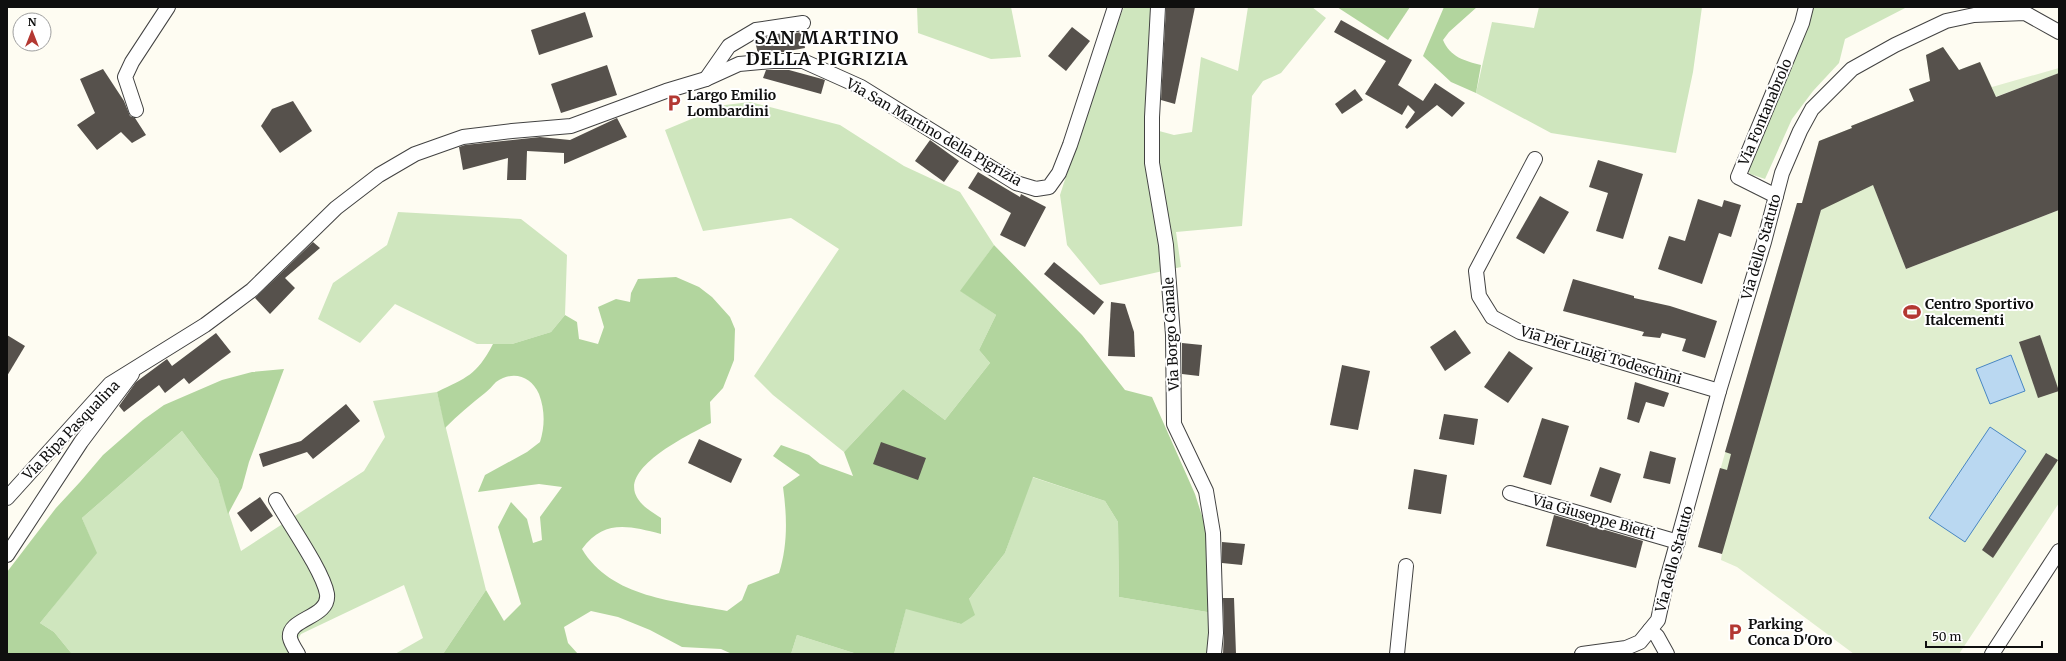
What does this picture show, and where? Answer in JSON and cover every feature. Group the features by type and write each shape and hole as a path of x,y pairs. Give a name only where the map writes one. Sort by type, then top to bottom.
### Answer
{"street":[{"path":"136,110 126,77 132,62 168,7"},
{"name":"Via San Martino della Pigrizia","path":"7,555 81,442 138,367 205,325 252,290 336,208 379,175 415,154 463,138 512,130 571,126 666,90 706,79 739,64 773,61 803,61 861,87 1016,183 1036,189 1049,186 1059,173 1070,146 1115,7"},
{"name":"Via Borgo Canale","path":"1158,7 1152,117 1152,163 1166,245 1173,335 1174,424 1206,491 1213,533 1216,633 1214,654"},
{"name":"Via Fontanabrolo","path":"1776,196 1738,177 1802,23 1806,7"},
{"name":"Via dello Statuto","path":"1667,654 1657,636 1650,630 1658,620 1719,391 1764,242 1782,173 1800,131 1812,109 1852,69 1895,45 1946,21 1974,15 2026,10 2059,32"},
{"path":"706,79 730,46 756,30 803,23"},
{"name":"Via Pier Luigi Todeschini","path":"1535,159 1476,271 1479,296 1492,317 1520,332 1719,391"},
{"name":"Via Ripa Pasqualina","path":"7,498 110,384 138,367"},
{"name":"Via Giuseppe Bietti","path":"1510,493 1678,542"},
{"path":"276,500 309,555 327,593 327,602 322,609 298,624 292,630 290,636 291,642 298,654"},
{"path":"1992,654 2059,551"},
{"path":"1397,654 1406,566"},
{"path":"1582,654 1626,648 1640,642 1650,630"}],"green space":[{"path":"917,7 1011,7 1021,57 991,59 918,33"},
{"path":"1124,7 1154,7 1148,128 1174,135 1192,132 1201,57 1238,71 1248,7 1312,7 1326,18 1281,73 1263,81 1252,96 1242,226 1176,232 1181,267 1100,285 1067,245 1060,195 1109,43"},
{"path":"1337,7 1410,7 1388,40"},
{"path":"1444,7 1477,7 1449,32 1443,40 1446,46 1454,54 1464,60 1481,65 1476,93 1451,82 1423,56"},
{"path":"1539,7 1702,7 1693,72 1676,153 1551,133 1476,93 1492,22 1534,28"},
{"path":"1809,7 1907,7 1845,39 1839,63 1813,91 1792,119 1765,179 1750,174 1748,169"},
{"name":"Centro Sportivo Italcementi","path":"1943,47 1959,70 1980,62 1992,87 2059,68 2059,78 2057,74 1859,148 1906,269 2059,210 2059,503 1959,654 1854,654 1737,567 1721,560 1722,553 1698,547 1797,203 1802,203 1819,141 1852,128 1851,126 1914,101 1909,89 1930,81 1926,55"},
{"path":"750,102 840,125 904,166 960,192 994,245 961,291 996,315 979,350 990,363 945,420 903,389 844,452 773,395 754,376 839,249 791,218 703,231 665,130 725,105"},
{"path":"398,212 521,219 567,255 565,315 551,332 512,344 477,344 395,304 360,343 318,319 333,283 387,245"},
{"path":"994,245 1082,335 1125,390 1152,397 1195,494 1210,541 1213,613 1119,597 1118,522 1105,501 1033,477 1005,553 969,599 975,615 961,624 906,609 894,654 857,654 797,635 791,654 732,654 721,649 682,647 650,630 618,617 591,611 564,627 568,643 578,654 443,654 486,590 504,621 521,604 498,527 511,502 527,519 533,543 542,540 540,517 562,487 539,484 478,492 485,475 527,452 540,442 543,430 542,406 536,388 526,379 515,376 502,378 445,428 437,392 463,379 476,369 487,355 493,344 512,344 551,332 565,315 577,322 579,339 598,344 604,327 598,307 616,299 630,302 631,293 638,279 676,277 699,287 712,297 730,317 735,329 734,360 723,388 710,402 711,423 689,434 662,451 640,471 635,482 635,493 639,501 646,508 661,518 661,534 628,527 618,527 599,533 590,539 582,549 594,565 610,578 627,588 666,600 727,611 742,600 748,585 779,573 784,552 786,530 783,487 800,475 773,456 781,445 809,455 820,464 853,476 844,452 903,389 945,420 990,363 979,350 996,315 960,291"},
{"path":"284,369 249,462 242,488 228,514 218,479 182,431 82,518 97,553 40,623 54,632 72,654 7,654 7,572 56,508 103,455 143,420 164,405 222,380 252,372"},
{"path":"437,392 486,590 443,654 395,654 423,638 404,585 301,634 289,654 72,654 54,632 40,623 96,553 82,518 182,431 218,479 241,551 364,471 385,437 373,401"},
{"path":"1032,477 1105,501 1118,522 1119,597 1213,613 1208,654 894,654 906,608 961,624 969,599 1005,553"},
{"path":"797,635 857,654 791,654"}],"water":[{"path":"2011,355 2025,391 1990,404 1976,369"},
{"path":"1990,427 2026,451 1965,542 1929,518"}],"building":[{"path":"1166,7 1195,7 1175,104 1161,100"},
{"path":"585,12 593,37 539,55 531,30"},
{"path":"1341,20 1412,60 1398,85 1423,101 1435,83 1465,103 1452,117 1437,105 1407,129 1405,127 1415,112 1408,105 1402,115 1365,94 1386,61 1334,32"},
{"path":"1072,27 1090,41 1066,71 1048,56"},
{"path":"802,32 805,48 758,54 755,41 759,38"},
{"path":"1943,47 1959,70 1980,62 1996,97 2059,73 2059,210 1906,269 1873,185 1821,210 1722,554 1698,547 1720,468 1727,470 1731,454 1725,452 1797,203 1802,203 1819,141 1852,128 1851,126 1914,101 1909,89 1930,81 1926,55"},
{"path":"607,65 617,95 561,113 551,84"},
{"path":"103,69 124,101 130,116 135,118 146,135 132,143 121,132 97,150 77,125 95,113 80,79"},
{"path":"766,70 789,70 825,80 821,94 763,78"},
{"path":"1355,89 1363,100 1342,114 1335,104"},
{"path":"293,101 312,131 280,153 261,126 272,109"},
{"path":"617,118 627,137 564,164 564,153 527,151 526,180 507,180 508,158 463,170 459,147 465,145 540,137 570,140"},
{"path":"930,140 959,161 944,182 915,161"},
{"path":"1598,160 1643,174 1623,239 1596,231 1608,193 1589,187"},
{"path":"978,172 1020,197 1021,194 1046,207 1025,247 1000,235 1011,213 968,188"},
{"path":"1540,196 1569,212 1544,254 1516,238"},
{"path":"1698,199 1722,207 1724,200 1741,205 1731,237 1719,233 1702,284 1658,269 1669,236 1685,241"},
{"path":"313,242 320,248 285,278 295,288 270,314 255,298"},
{"path":"1054,262 1104,302 1094,315 1044,274"},
{"path":"1573,279 1634,296 1634,298 1670,306 1717,321 1705,358 1682,351 1686,339 1662,333 1660,338 1642,336 1644,332 1563,311"},
{"path":"1111,302 1125,304 1134,332 1135,357 1108,356"},
{"path":"1455,330 1471,353 1445,371 1430,347"},
{"path":"216,333 231,352 189,384 184,378 165,393 159,385 124,412 119,406 136,382 167,359 172,366"},
{"path":"7,335 25,346 7,376"},
{"path":"2040,335 2059,391 2038,398 2019,342"},
{"path":"1182,343 1202,345 1199,376 1182,374"},
{"path":"1509,351 1533,368 1508,403 1484,387"},
{"path":"1342,365 1370,371 1358,430 1330,425"},
{"path":"1635,382 1669,393 1664,407 1646,402 1639,423 1627,419"},
{"path":"346,404 360,421 313,459 307,452 263,467 259,454 301,441"},
{"path":"1444,414 1478,419 1474,445 1439,439"},
{"path":"1542,418 1569,426 1551,485 1523,477"},
{"path":"699,439 742,459 731,483 688,463"},
{"path":"881,442 926,458 918,480 873,464"},
{"path":"1650,451 1676,458 1670,484 1643,478"},
{"path":"2046,453 2058,460 1993,558 1982,550"},
{"path":"1600,467 1621,474 1611,503 1590,496"},
{"path":"1414,469 1447,475 1441,514 1408,509"},
{"path":"260,497 273,516 251,532 237,513"},
{"path":"1554,515 1643,541 1636,568 1546,546"},
{"path":"1222,542 1245,544 1242,565 1222,563"},
{"path":"1223,598 1234,598 1236,654 1223,654"}],"place":[{"name":"Largo Emilio Lombardini","path":"674,103"},
{"name":"Centro Sportivo Italcementi","path":"1912,312"},
{"name":"Parking Conca D'Oro","path":"1735,632"}],"district":[{"name":"SAN MARTINO DELLA PIGRIZIA","path":"827,48"}]}
